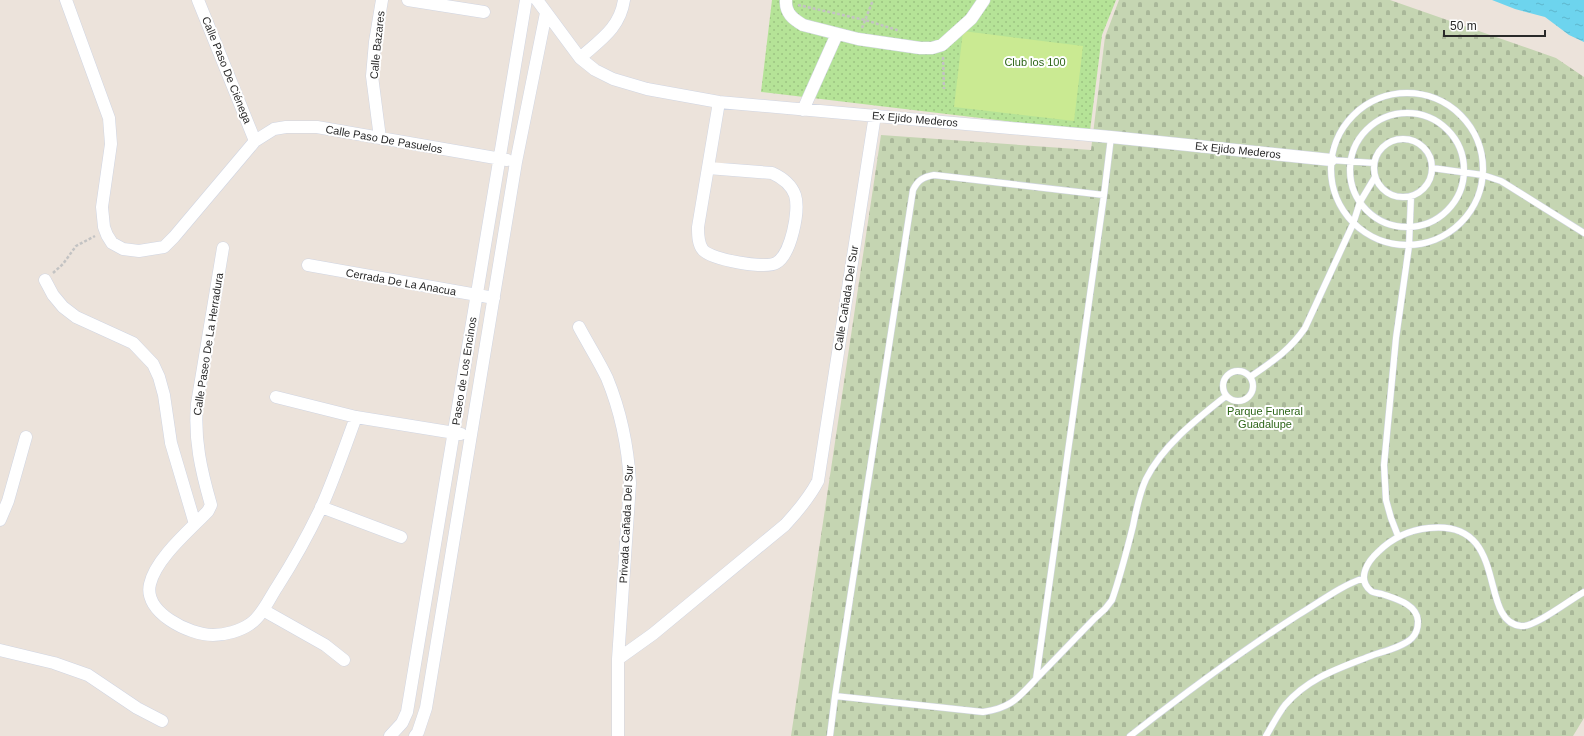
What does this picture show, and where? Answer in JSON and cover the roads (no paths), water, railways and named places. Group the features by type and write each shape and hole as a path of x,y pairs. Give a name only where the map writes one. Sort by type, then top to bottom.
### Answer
{"street":[{"name":"Calle Paso De Pasuelos","path":"66,0 109,118 112,144 102,207 104,227 112,243 123,249 139,252 164,247 255,141 274,129 300,126 317,127 516,162"},
{"name":"Calle Paso De Ciénega","path":"198,0 255,141"},
{"name":"Calle Bazares","path":"380,138 372,76 375,42 382,0"},
{"path":"408,0 484,12"},
{"name":"Paseo de Los Encinos","path":"390,736 402,723 407,712 526,0"},
{"name":"Ex Ejido Mederos","path":"537,0 580,58 595,70 613,79 647,89 719,102 1111,137 1331,160"},
{"path":"580,58 616,24 621,16 624,0"},
{"path":"791,2 789,15 803,25 858,39 920,48 932,48 942,45 971,19 984,0"},
{"name":"Paseo de Los Encinos","path":"415,736 418,732 426,708 516,162 546,13"},
{"path":"803,110 837,34"},
{"path":"708,168 772,174 781,177 791,188 795,195 797,212 786,252 776,263 765,266 724,260 707,254 702,249 698,238 698,227 719,102"},
{"name":"Calle Cañada Del Sur","path":"618,659 653,634 785,525 802,508 811,495 818,480 875,115"},
{"name":"Calle Paseo De La Herradura","path":"223,248 197,404 196,423 196,441 211,505 208,511 161,560 154,571 150,584 149,595 152,604 164,615 190,631 213,636 232,633 250,624 263,610 290,565 321,507 356,418"},
{"name":"Cerrada De La Anacua","path":"308,265 494,298"},
{"path":"45,280 53,295 63,307 76,317 134,343 153,364 164,395 171,443 195,524"},
{"name":"Privada Cañada Del Sur","path":"579,327 606,378 623,428 629,458 630,483 618,659"},
{"path":"276,397 356,418 472,435"},
{"path":"0,520 8,501 26,437"},
{"path":"321,507 401,537"},
{"path":"263,610 325,645 344,660"},
{"path":"0,650 54,663 88,675 137,708 162,721"},
{"path":"618,659 618,736"},
{"path":"402,723 408,736"}],"lane":[{"path":"1414,92 1437,98 1457,111 1472,129 1482,151 1483,175 1478,197 1467,217 1451,232 1431,242 1409,246 1389,244 1370,236 1354,224 1340,205 1334,191 1332,184 1331,160 1337,137 1350,117 1368,102 1390,93 1414,92"},
{"path":"1404,113 1420,114 1434,120 1447,129 1456,142 1462,156 1464,172 1461,188 1453,203 1442,215 1427,223 1410,226 1392,225 1374,216 1360,202 1354,190 1351,176 1351,162 1355,147 1363,133 1375,123 1389,116 1404,113"},
{"path":"1036,679 1111,137"},
{"path":"1400,139 1419,143 1426,150 1431,159 1432,168 1430,178 1426,186 1411,196 1399,197 1389,194 1380,187 1375,177 1374,163 1377,154 1383,146 1391,141 1400,139"},
{"path":"1331,160 1374,163"},
{"path":"1432,168 1483,175 1502,181 1584,233"},
{"path":"830,736 914,190 917,183 921,179 934,176 1104,195"},
{"path":"1250,377 1283,354 1295,342 1305,328 1354,224 1360,202 1375,177"},
{"path":"1398,536 1386,500 1384,465 1396,338 1409,246 1411,196"},
{"path":"1236,371 1242,371 1250,377 1253,382 1253,390 1247,399 1237,401 1226,396 1223,385 1227,376 1236,371"},
{"path":"835,696 983,712 996,710 1007,706 1017,698 1095,618 1106,610 1112,600 1146,479 1168,449 1197,420 1226,396"},
{"path":"1266,736 1284,706 1310,682 1399,645 1412,638 1417,630 1418,622 1415,610 1408,605 1371,591 1364,578 1364,569 1370,560 1398,536 1415,530 1436,527 1456,529 1465,534 1480,549 1486,560 1501,612 1516,626 1523,627 1533,623 1584,592"},
{"path":"1130,736 1180,697 1272,632 1348,583 1364,578"}],"water":[{"path":"1492,0 1584,0 1584,42 1569,35 1545,17 1515,9"}],"park label":[{"name":"Club los 100","path":"1035,62"},
{"name":"Parque Funeral Guadalupe","path":"1265,417"}]}
